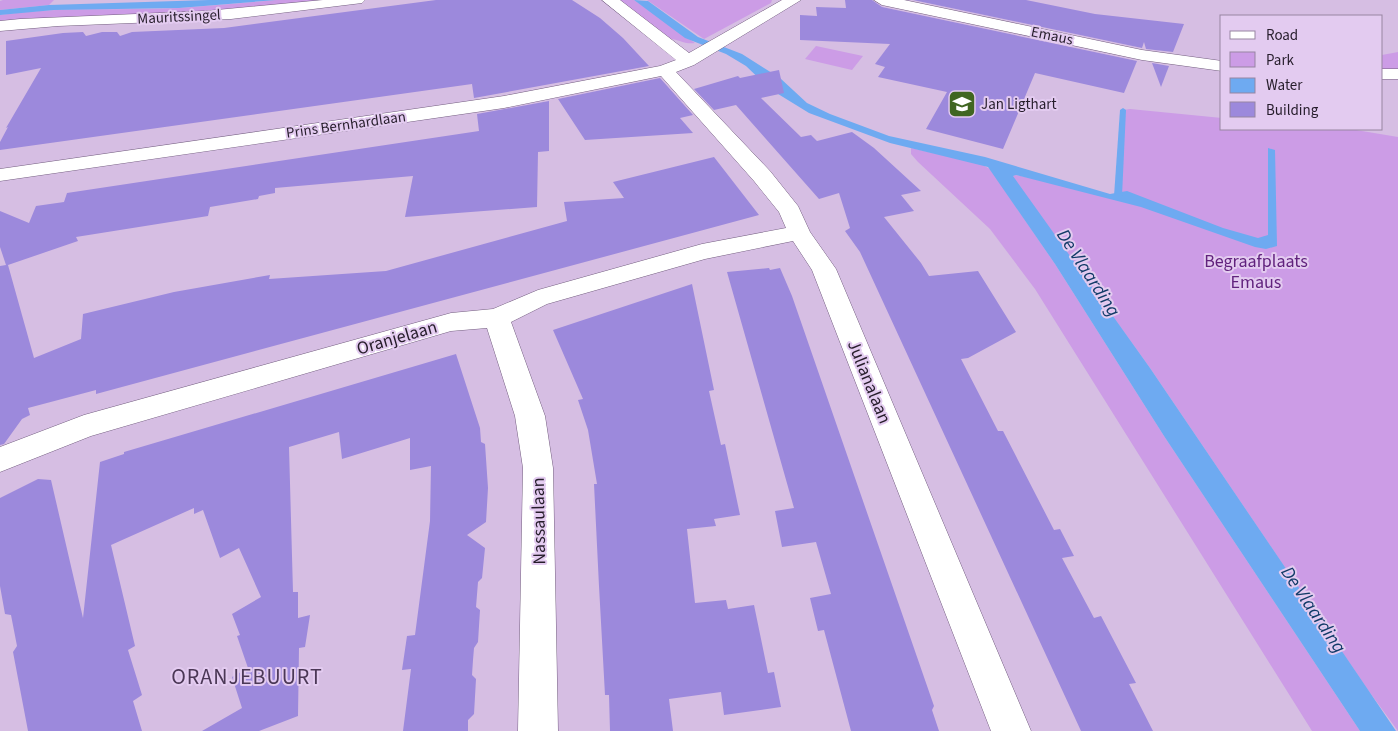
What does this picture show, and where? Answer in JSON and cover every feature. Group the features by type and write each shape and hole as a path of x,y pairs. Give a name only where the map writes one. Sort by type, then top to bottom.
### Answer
{"street":[{"name":"Mauritssingel","path":"0,26 53,21 238,14 357,0"},
{"path":"610,0 685,62"},
{"name":"Prins Bernhardlaan","path":"0,175 504,102 685,62 793,0"},
{"name":"Emaus","path":"882,0 1142,55 1220,66"},
{"name":"Julianalaan","path":"685,62 762,176 790,211 799,233 824,269 1011,731"},
{"path":"1383,74 1398,74"},
{"name":"Oranjelaan","path":"0,460 84,428 451,322 497,318 538,298 591,283 702,252 799,233"},
{"name":"Nassaulaan","path":"497,318 530,416 538,468 538,731"}],"green space":[{"path":"3,0 54,0 49,5 0,10 0,1"},
{"path":"276,0 345,0 288,7 0,25 0,15 22,12 180,8"},
{"path":"616,0 634,0 695,43 666,39"},
{"path":"647,0 772,0 771,3 704,39"},
{"path":"816,46 863,56 852,70 805,59"},
{"path":"1398,52 1398,70 1383,70 1383,55"},
{"name":"Begraafplaats Emaus","path":"1130,109 1220,118 1220,130 1356,130 1398,137 1398,731 1368,690 1150,368 1012,176 1016,175 1118,197 1123,110"},
{"path":"911,148 981,164 990,169 1055,264 1164,436 1360,731 1312,731 1035,289 990,229 918,162 911,154"}],"water":[{"path":"276,0 179,8 54,10 0,15 0,10 49,5"},
{"name":"De Vlaarding","path":"634,0 648,1 698,37 742,54 780,78 807,103 830,114 889,136 985,157 1110,194 1127,191 1223,228 1258,238 1268,235 1268,148 1275,150 1277,246 1266,249 1255,247 1141,207 1016,175 1013,176 1150,368 1396,731 1360,731 1164,436 1055,264 988,167 890,143 809,113 770,89 746,66 726,54 685,38"}],"building":[{"path":"436,0 572,0 600,18 623,38 649,66 474,98 472,84 0,150 0,142 8,127 6,128 41,68 6,75 6,41 63,33 83,32 86,36 102,32 117,32 120,36 132,32 224,28"},
{"path":"845,0 872,0 882,7 1137,61 1124,93 1035,73 1003,149 926,129 947,92 878,77 885,67 875,64 890,44 800,40 800,15 817,16 816,7 846,8"},
{"path":"913,0 1026,0 1095,14 1184,24 1173,52 1146,49 1144,42 1142,48"},
{"path":"1152,63 1169,66 1161,87"},
{"path":"779,70 784,93 761,98 801,137 811,135 817,141 852,132 874,148 921,191 901,195 914,211 884,217 921,263 929,276 978,271 1016,332 968,358 961,359 998,431 1003,431 1054,530 1060,529 1074,556 1062,558 1094,618 1101,616 1136,683 1129,684 1153,731 1081,731 860,252 845,231 850,228 839,193 819,199 736,105 714,110 694,89 738,76 740,78"},
{"path":"660,78 693,115 680,118 693,133 585,140 558,99"},
{"path":"549,101 549,151 538,152 537,207 405,217 413,176 275,188 275,193 259,196 258,199 210,207 208,216 76,237 78,241 8,265 34,358 81,339 83,314 174,292 270,275 269,279 386,271 567,221 564,202 624,198 613,182 714,157 759,215 96,394 96,390 28,408 30,415 22,419 4,444 0,445 0,266 6,265 0,247 0,211 29,223 36,206 64,202 67,193 479,131 477,114"},
{"path":"769,268 770,270 780,268 792,296 934,706 932,710 939,731 851,731 824,630 818,631 810,598 831,594 816,542 782,547 775,511 794,508 727,272"},
{"path":"692,284 714,390 709,391 721,445 725,444 740,515 714,519 716,526 687,529 695,603 726,600 728,609 754,605 768,673 774,672 781,707 724,715 721,692 669,699 673,731 610,731 609,695 605,695 599,586 594,484 597,484 588,430 578,400 583,399 553,330"},
{"path":"456,354 480,428 481,442 485,444 488,488 486,522 467,535 485,548 482,578 478,582 476,607 480,610 478,642 474,648 472,675 476,679 474,714 468,720 468,731 403,731 411,669 402,670 407,636 415,635 430,521 431,466 410,470 410,438 342,459 339,432 289,447 293,592 298,592 298,618 310,615 305,647 299,648 298,716 259,731 202,731 242,708 232,677 248,668 237,636 240,635 232,614 261,597 239,548 220,558 203,510 194,514 194,508 111,545 135,646 128,650 142,695 133,701 142,731 28,731 13,652 17,646 11,615 5,614 0,586 0,498 38,479 51,480 83,618 100,462 124,454 124,452"}],"waterway":[{"path":"1118,196 1123,110"}],"place":[{"name":"Jan Ligthart","path":"962,104"}],"district":[{"name":"ORANJEBUURT","path":"247,677"}]}
